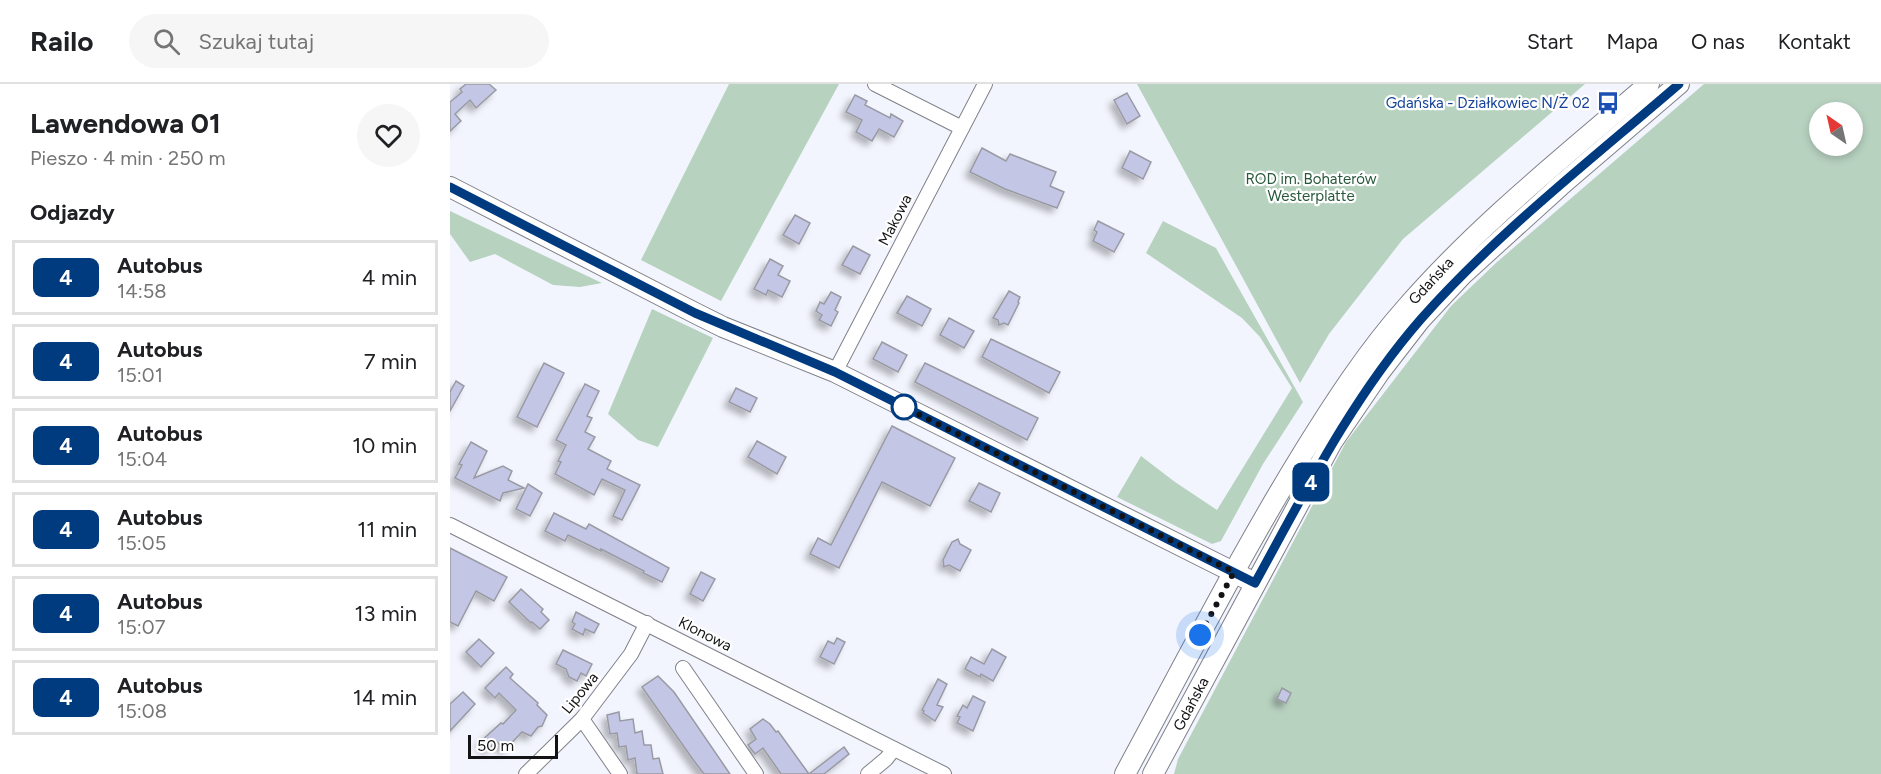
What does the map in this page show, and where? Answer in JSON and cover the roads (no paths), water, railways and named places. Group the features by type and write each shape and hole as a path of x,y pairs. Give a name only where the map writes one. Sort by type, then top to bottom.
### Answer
{"main road":[{"name":"Gdańska","path":"1125,774 1279,491 1364,362 1404,310 1449,261 1499,213 1649,84"},
{"name":"Gdańska","path":"1153,774 1332,442 1372,383 1420,321 1463,274 1511,229 1679,84"},
{"path":"450,187 714,322 835,372 1255,583"}],"street":[{"path":"875,84 962,128"},
{"name":"Makowa","path":"835,372 985,84"},
{"name":"Klonowa","path":"450,525 647,622 944,774"},
{"name":"Lipowa","path":"526,774 582,719 631,654 647,622"},
{"path":"683,668 756,774"},
{"path":"582,719 621,774"},
{"path":"872,773 894,749"}],"place":[{"name":"Gdańska - Działkowiec N/Ż 02","path":"1608,103"}],"park label":[{"name":"ROD im. Bohaterów Westerplatte","path":"1311,188"}]}
